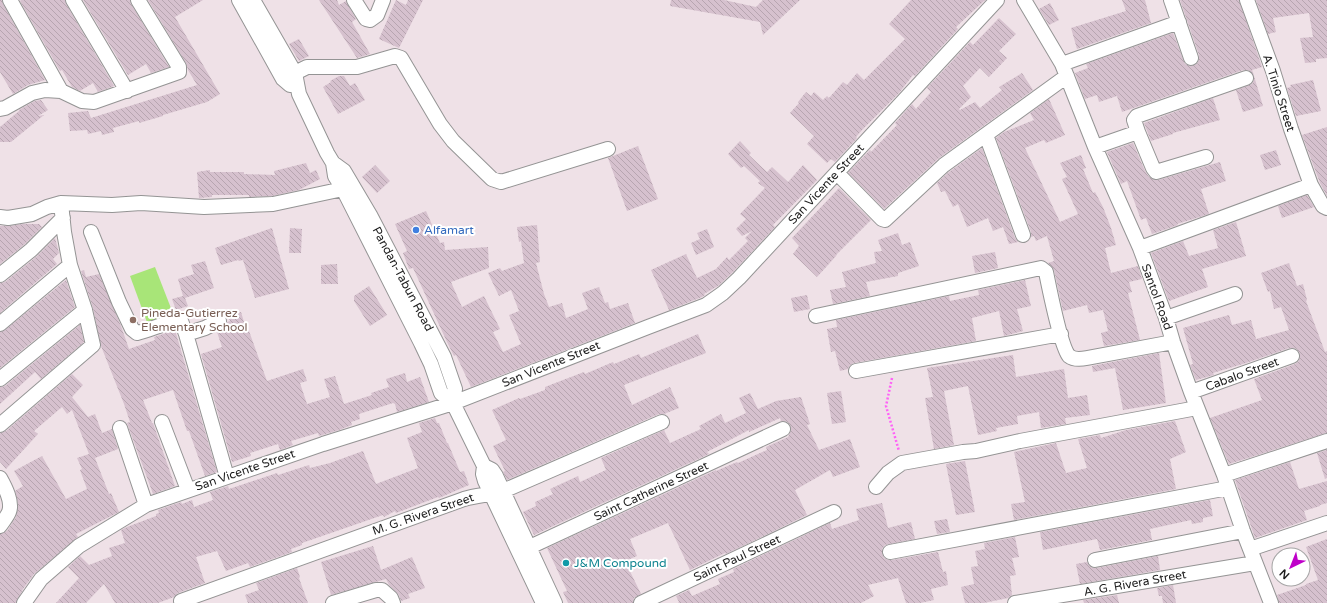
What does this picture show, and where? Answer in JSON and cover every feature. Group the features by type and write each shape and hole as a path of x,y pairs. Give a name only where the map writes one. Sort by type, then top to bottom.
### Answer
{"street":[{"path":"10,0 61,91"},
{"path":"73,0 127,91"},
{"path":"2,105 32,93 45,90 61,91 82,101 94,102 176,74 180,69 138,0"},
{"path":"239,0 262,27"},
{"path":"253,0 262,27 289,76 307,67 357,67 395,56 402,58 440,124 453,141 492,179 501,182 608,149"},
{"path":"354,0 366,18 370,20 377,15 383,0"},
{"name":"San Vicente Street","path":"24,603 41,579 79,546 146,504 324,444 453,403 648,326 706,305 739,278 997,0"},
{"name":"Santol Road","path":"1024,0 1064,70 1095,147 1140,248 1191,392 1271,603"},
{"path":"1171,0 1191,58"},
{"name":"A. Tinio Street","path":"1247,0 1273,71 1290,129 1312,185 1323,206 1327,208"},
{"path":"837,173 882,219 885,220 944,165 986,135 1064,70 1179,22"},
{"name":"Pandan-Tabun Road","path":"289,76 330,158 344,171 348,187 427,339 444,357 455,389 453,403"},
{"path":"1206,158 1156,172 1153,168 1134,120 1137,116 1246,78"},
{"path":"1095,147 1138,132"},
{"path":"986,135 1023,235"},
{"path":"1140,248 1312,185"},
{"path":"3,220 32,214 47,206 61,204 141,204 204,207 272,204 348,187"},
{"path":"0,425 93,345 85,310 70,265 61,204"},
{"path":"0,276 31,250 63,218"},
{"path":"91,232 119,302 132,329 137,333 146,332 172,322 181,321 227,477"},
{"path":"0,324 70,265"},
{"path":"816,316 1041,268 1046,272 1060,334 1068,354 1071,357 1078,359 1173,342"},
{"path":"1166,318 1235,294"},
{"path":"0,380 85,310"},
{"path":"186,334 205,328 219,321"},
{"path":"856,371 1060,334"},
{"name":"Pandan-Tabun Road","path":"427,339 431,364 441,393 453,403 484,466 484,478 497,493 524,550 555,603"},
{"name":"Cabalo Street","path":"1191,392 1292,356"},
{"path":"431,364 444,357"},
{"path":"876,487 888,473 902,462 963,452 976,452 1020,441 1197,408"},
{"path":"162,422 188,490"},
{"name":"M. G. Rivera Street","path":"181,601 464,499 478,495 497,493 662,422"},
{"path":"120,428 146,504"},
{"name":"Saint Catherine Street","path":"524,550 783,429"},
{"path":"890,552 1226,482 1327,441"},
{"path":"0,526 9,512 10,506 1,483"},
{"name":"Saint Paul Street","path":"641,603 834,512"},
{"name":"A. G. Rivera Street","path":"1015,603 1252,556 1327,523"},
{"path":"1095,560 1243,530"},
{"name":"Pandan-Tabun Road","path":"524,550 542,603"},
{"path":"333,603 369,591 382,590 391,598 393,603"}],"path":[{"path":"895,363 886,406 902,462"}],"green space":[{"path":"155,267 174,316 148,325 130,276"}],"building":[{"path":"0,0 2,0 45,80 28,85 13,94 0,72"},
{"path":"65,0 114,86 98,92 93,83 80,91 72,87 62,70 60,71 20,1"},
{"path":"83,0 130,0 169,67 151,73 146,64 128,75"},
{"path":"148,0 203,0 175,17 220,94 207,102 139,123 139,121 113,128 114,132 102,135 101,131 88,134 87,130 70,131 68,113 88,111 91,118 197,85 188,70 186,63"},
{"path":"319,0 337,0 339,5 346,1 356,19 352,22 370,54 357,58"},
{"path":"396,0 406,5 408,0 423,0 399,48 379,39"},
{"path":"671,0 724,0 756,7 763,0 800,0 763,35 760,22 670,6"},
{"path":"911,0 985,0 956,27 958,29 915,76 913,75 899,93 863,129 856,137 857,138 835,162 831,159 827,163 807,144 814,136 790,113 806,92 811,96 814,92 823,100 827,96 829,98 843,82 847,85 857,73 864,80 905,39 889,24"},
{"path":"1122,0 1145,0 1151,23 1077,49 1071,28 1126,11"},
{"path":"1180,0 1239,0 1262,67 1252,70 1254,75 1248,70 1243,70 1122,112 1117,96 1099,102 1097,95 1085,99 1075,73 1088,68 1086,64 1173,33 1185,64 1190,66 1197,64 1199,55"},
{"path":"1256,0 1327,0 1327,58 1316,59 1316,62 1305,63 1300,38 1313,37 1309,13 1273,18 1276,32 1268,34"},
{"path":"1050,3 1059,20 1049,25 1039,9"},
{"path":"999,18 1016,34 999,51 1007,58 989,77 980,68 963,86 971,97 959,109 960,110 975,102 980,108 1002,90 999,87 1022,73 1033,90 939,158 884,209 848,173 897,125 895,123 912,104 916,109 931,92 927,88 970,42 973,45"},
{"path":"299,39 309,56 299,61 289,44"},
{"path":"339,76 344,76 350,86 355,83 365,100 338,114 323,87"},
{"path":"1254,76 1263,106 1243,112 1236,90 1252,84"},
{"path":"1313,80 1321,111 1296,116 1287,88 1291,87 1290,85"},
{"path":"1213,98 1220,120 1173,133 1151,141 1144,123"},
{"path":"1049,99 1065,135 1046,143 1044,140 1025,148 1060,222 1078,214 1062,179 1067,177 1060,163 1081,155 1086,168 1083,169 1093,193 1095,192 1103,207 1116,245 1105,248 1111,273 1138,266 1142,279 1129,282 1132,292 1128,293 1140,340 1104,346 1101,333 1108,331 1103,310 1089,313 1087,305 1063,311 1054,270 1048,263 1054,261 1047,236 1036,241 1034,236 1031,237 1031,232 996,138 1004,132 1034,120 1030,113"},
{"path":"41,100 48,110 38,116 44,115 11,142 0,142 0,127 19,110 35,101"},
{"path":"1327,127 1327,196 1320,183 1302,135"},
{"path":"740,141 751,153 749,155 767,172 772,167 788,182 803,165 817,180 773,225 775,227 718,286 704,294 705,295 702,297 669,310 651,270 686,254 697,278 716,269 727,257 729,260 748,241 745,238 752,231 742,236 736,229 746,219 740,214 765,188 758,183 760,181 744,166 741,168 728,154"},
{"path":"1133,143 1145,171 1149,177 1154,180 1220,162 1226,181 1201,189 1209,214 1152,234 1146,218 1141,220 1127,181 1121,184 1107,152"},
{"path":"638,146 658,199 627,211 608,158"},
{"path":"982,148 1015,238 1018,242 1009,244 1003,227 993,231 988,218 967,227 958,204 953,207 945,191 941,192 937,183 949,172"},
{"path":"1276,150 1281,165 1265,170 1260,155"},
{"path":"306,163 310,173 316,170 320,179 299,190 272,196 249,197 249,195 212,195 212,197 199,198 197,172 210,170 210,172 244,172 244,174 275,175 274,171"},
{"path":"375,165 390,181 377,193 362,177"},
{"path":"839,188 871,220 835,256 837,255 817,277 793,254 799,246 792,238"},
{"path":"1307,195 1314,207 1282,218 1278,206"},
{"path":"426,211 440,243 444,242 445,250 488,247 489,268 451,282 462,307 484,296 500,329 493,332 503,352 521,344 509,315 519,311 511,290 499,296 488,273 500,268 502,271 524,263 521,241 519,242 517,227 537,225 540,262 536,263 549,307 562,303 566,318 588,309 582,293 599,287 605,303 608,302 610,309 628,303 635,323 471,387 456,355 454,356 447,342 413,268 409,269 403,253 407,251 395,224"},
{"path":"1236,222 1246,256 1202,269 1208,287 1169,301 1151,253 1183,241 1189,256 1218,248 1213,230"},
{"path":"39,224 42,227 25,244 0,264 0,226"},
{"path":"272,228 289,289 255,298 243,260 221,265 215,248"},
{"path":"290,228 302,229 301,253 289,253"},
{"path":"707,229 714,247 696,255 691,243 700,239 697,233"},
{"path":"898,233 902,245 910,242 919,266 898,273 898,276 866,282 870,296 833,304 830,290 846,287 842,272 876,263 874,252 882,251 878,240"},
{"path":"55,238 59,253 53,259 57,264 0,313 0,283 5,282 36,257"},
{"path":"995,252 998,268 975,273 972,256"},
{"path":"205,261 214,288 185,298 188,306 176,310 172,299 183,296 178,279 194,274 191,265"},
{"path":"1289,263 1297,286 1303,284 1306,301 1325,352 1327,351 1327,433 1229,464 1210,418 1262,400 1254,379 1295,364 1299,361 1300,354 1297,349 1289,348 1196,380 1190,365 1193,364 1183,328 1229,315 1232,325 1251,320 1256,339 1289,330 1281,307 1274,309 1270,291 1268,292 1261,273"},
{"path":"337,264 338,284 321,284 321,265"},
{"path":"84,270 86,277 99,274 129,349 155,340 154,337 175,330 217,472 205,476 173,390 143,400 153,423 175,486 153,494 127,423 130,422 124,404 101,346 93,308 81,271"},
{"path":"66,280 75,307 0,368 0,332 5,330"},
{"path":"1025,280 1031,306 1017,309 1023,331 1004,336 999,311 972,318 976,341 854,363 850,365 848,369 840,371 835,351 831,352 827,329 837,327 836,320 949,296 950,301 979,295 978,290"},
{"path":"369,286 387,315 370,326 354,301 354,296"},
{"path":"807,295 810,309 794,312 791,298"},
{"path":"241,312 247,332 249,331 267,381 303,369 307,381 300,383 307,404 330,397 324,379 335,376 344,404 372,395 371,393 389,387 386,379 405,373 407,382 420,377 429,402 397,412 395,404 393,403 359,414 360,419 351,422 352,425 339,430 319,436 318,433 291,441 293,445 280,450 278,444 250,453 251,456 232,462 201,354 222,347 217,332 230,321 228,316"},
{"path":"80,325 84,342 41,379 35,372 0,404 0,387 5,386"},
{"path":"698,334 706,353 624,385 632,405 670,387 679,408 664,414 659,414 507,480 503,472 505,471 493,446 506,440 492,410 519,398 520,399 545,390 545,387 584,372 585,374 613,362 614,364 639,354 641,358"},
{"path":"1159,353 1166,403 1123,410 1115,368 1093,372 1092,366"},
{"path":"1013,355 1016,377 1064,369 1068,398 1087,395 1090,415 1065,418 1066,424 1041,428 1039,412 1017,416 1018,424 996,428 997,431 978,435 968,386 944,391 954,445 934,449 925,398 933,397 927,368"},
{"path":"72,374 83,385 72,397 88,417 95,414 102,433 112,429 118,449 95,458 109,494 111,493 119,512 76,534 78,537 34,574 23,589 16,603 0,603 0,534 7,531 16,517 18,504 15,491 23,486 14,471 42,456 66,499 87,489 80,470 82,469 77,458 89,454 72,410 67,414 62,407 34,431 38,434 6,469 0,462 0,433 6,431"},
{"path":"841,391 846,422 832,424 827,393"},
{"path":"750,393 758,409 776,401 801,397 810,424 807,425 819,450 850,439 860,467 833,477 830,470 795,490 807,515 690,570 668,523 630,539 637,556 625,561 641,594 634,598 633,603 568,603 563,592 567,591 547,548 716,470 737,462 738,463 767,450 766,447 788,437 791,430 790,425 788,422 781,421 780,418 749,432 749,430 707,452 709,454 534,535 523,512 536,506 535,502 553,494 550,489 578,476 580,482 606,470 601,458 664,430 670,443 701,429 699,426 721,414 725,423 746,413 739,398"},
{"path":"435,418 437,423 439,423 460,472 464,471 469,485 439,498 438,497 396,513 395,511 384,517 383,515 302,543 302,545 291,549 292,552 250,567 248,563 226,571 217,551 196,557 205,583 178,593 174,597 158,603 115,603 104,584 86,603 56,603 79,578 68,567 80,556 89,565 112,556 109,548 125,543 121,530 156,516 156,514 159,513 158,510 192,500 194,507 213,500 210,492 228,486 229,489 277,473 278,475 309,465 310,468 330,463 363,451 376,484 418,468 407,438 422,432 419,423"},
{"path":"1175,421 1186,452 1170,459 1176,489 1014,520 1011,504 1025,502 1014,452 1056,443 1066,473 1087,468 1078,439 1100,435 1101,438 1126,430"},
{"path":"1327,450 1327,478 1325,479 1317,453"},
{"path":"965,461 975,512 956,515 946,464"},
{"path":"1290,462 1299,489 1327,481 1327,503 1304,511 1307,520 1255,538 1235,480"},
{"path":"1210,500 1213,516 1203,518 1203,522 1192,524 1191,520 1150,529 1152,540 1100,550 1097,539 1043,550 1040,532"},
{"path":"882,503 888,528 911,522 915,539 885,545 882,549 884,558 892,560 938,552 943,572 946,571 948,585 931,589 934,600 920,603 906,603 898,578 868,585 874,596 861,603 678,603 679,602 676,596 689,590 692,596 720,584 718,579 734,572 733,569 830,523 832,529 859,520 856,509"},
{"path":"947,519 950,532 937,534 934,521"},
{"path":"1015,537 1019,557 1012,558 1016,575 1010,576 1012,595 1008,598 984,603 965,603 961,587 974,584 971,567 978,566 975,551 985,549 984,543"},
{"path":"1327,539 1327,603 1279,603 1277,595 1300,587 1311,587 1311,582 1318,580 1311,561 1311,547 1306,547"},
{"path":"373,546 381,570 412,557 425,588 408,594 410,598 401,601 399,595 389,585 386,579 331,595 321,562"},
{"path":"1158,556 1160,570 1080,584 1076,564 1087,562 1092,568 1097,568"},
{"path":"297,568 308,603 248,603 245,595 259,590 256,583"},
{"path":"1173,585 1176,603 1163,603 1162,596 1159,596 1157,588"},
{"path":"1117,595 1119,603 1084,603 1083,600"}],"place":[{"name":"Alfamart","path":"416,230"},
{"name":"Pineda-Gutierrez Elementary School","path":"133,320"},
{"name":"J&M Compound","path":"566,563"}]}
